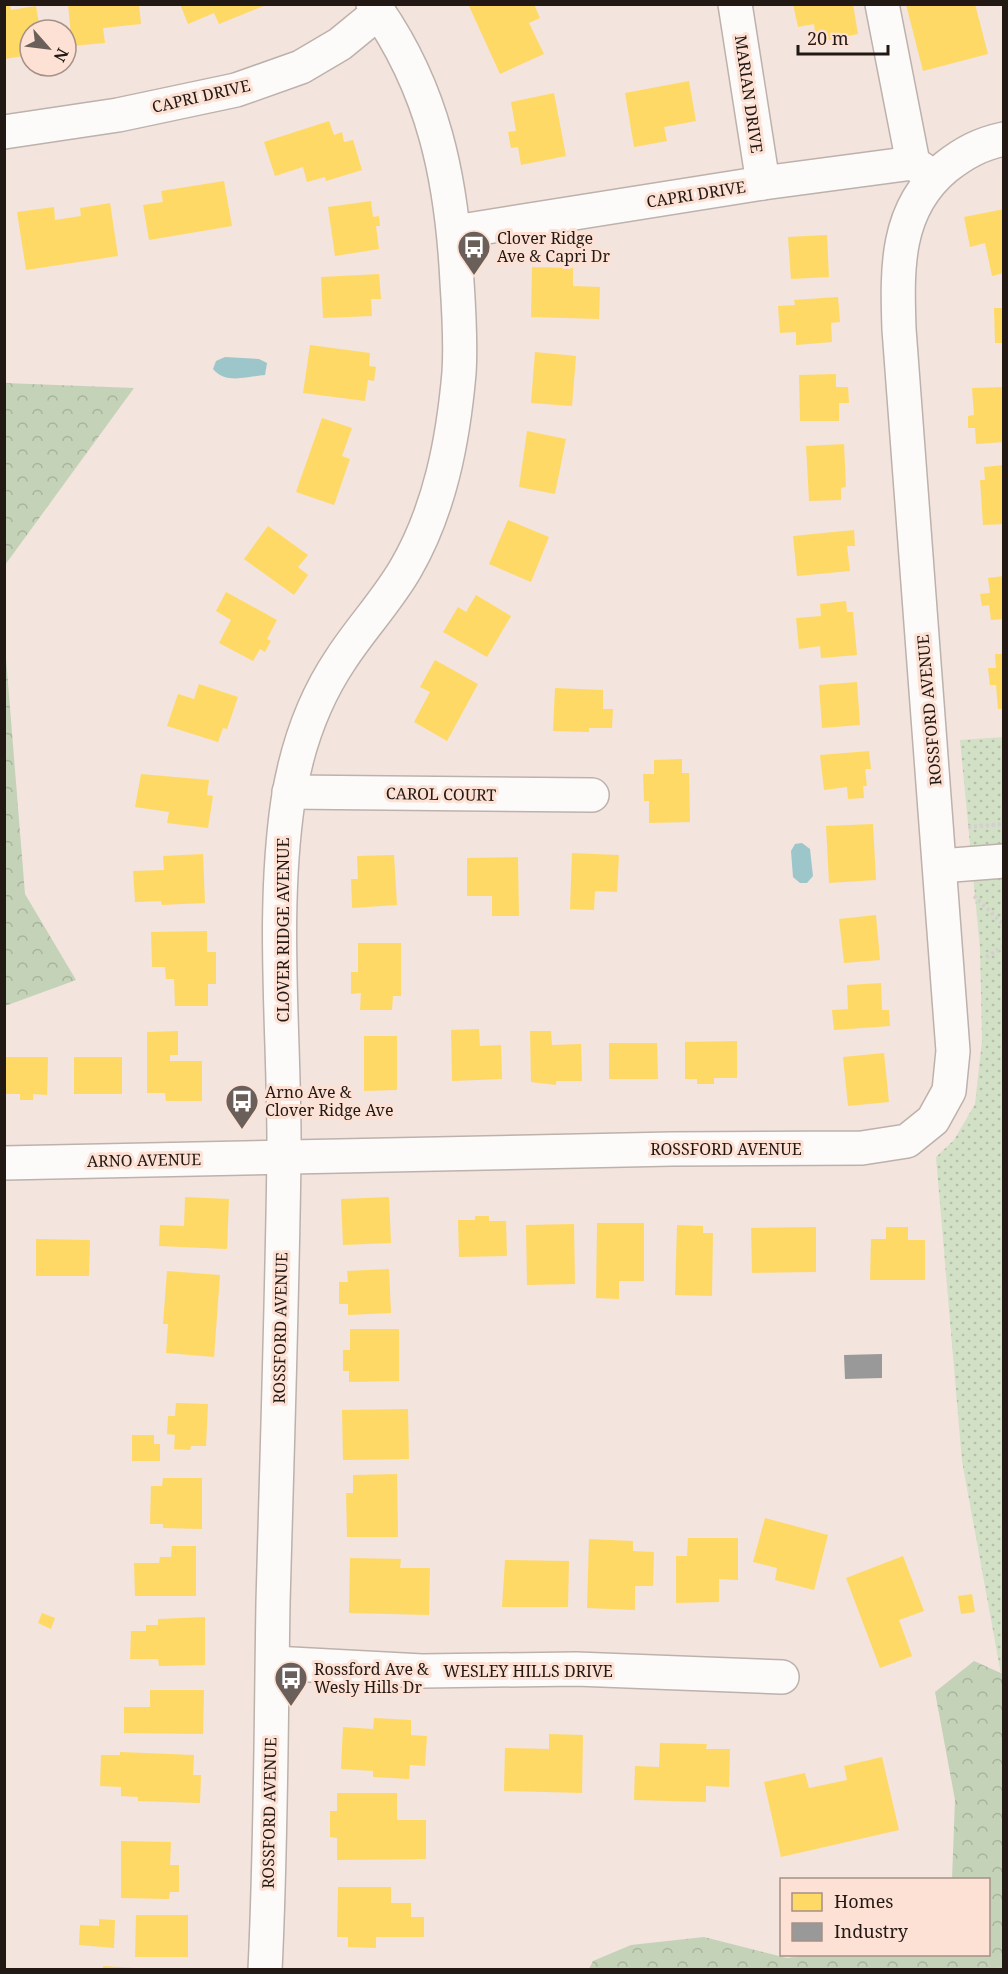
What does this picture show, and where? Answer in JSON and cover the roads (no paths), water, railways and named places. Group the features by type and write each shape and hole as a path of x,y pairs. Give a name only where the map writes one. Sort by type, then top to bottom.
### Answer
{"street":[{"name":"MARIAN DRIVE","path":"735,4 763,183"},
{"path":"882,4 923,170"},
{"name":"CAPRI DRIVE","path":"4,132 118,115 236,90 301,67 340,44 376,8"},
{"name":"CLOVER RIDGE AVENUE","path":"284,1159 281,880 282,846 290,792 302,739 319,694 343,655 383,604 424,532 439,490 449,448 459,372 455,232 440,142 420,85 376,8"},
{"name":"ROSSFORD AVENUE","path":"265,1970 284,1159 672,1149 862,1148 907,1141 933,1120 949,1091 953,1075 940,866 899,329 897,268 907,221 919,196 923,170 968,150 1004,139"},
{"name":"CAPRI DRIVE","path":"455,232 763,183 923,170"},
{"name":"CAROL COURT","path":"290,792 592,795"},
{"path":"940,866 1004,861"},
{"name":"ARNO AVENUE","path":"4,1163 284,1159"},
{"name":"WESLEY HILLS DRIVE","path":"273,1663 422,1671 576,1669 782,1677"}],"water":[{"path":"225,357 259,359 267,363 265,375 224,377 213,369 216,361"},
{"path":"802,843 810,849 813,876 807,883 800,883 793,877 791,851 795,844"}],"place":[{"name":"Clover Ridge Ave & Capri Dr","path":"474,276"},
{"name":"Arno Ave & Clover Ridge Ave","path":"242,1130"},
{"name":"Rossford Ave & Wesly Hills Dr","path":"291,1707"}]}
